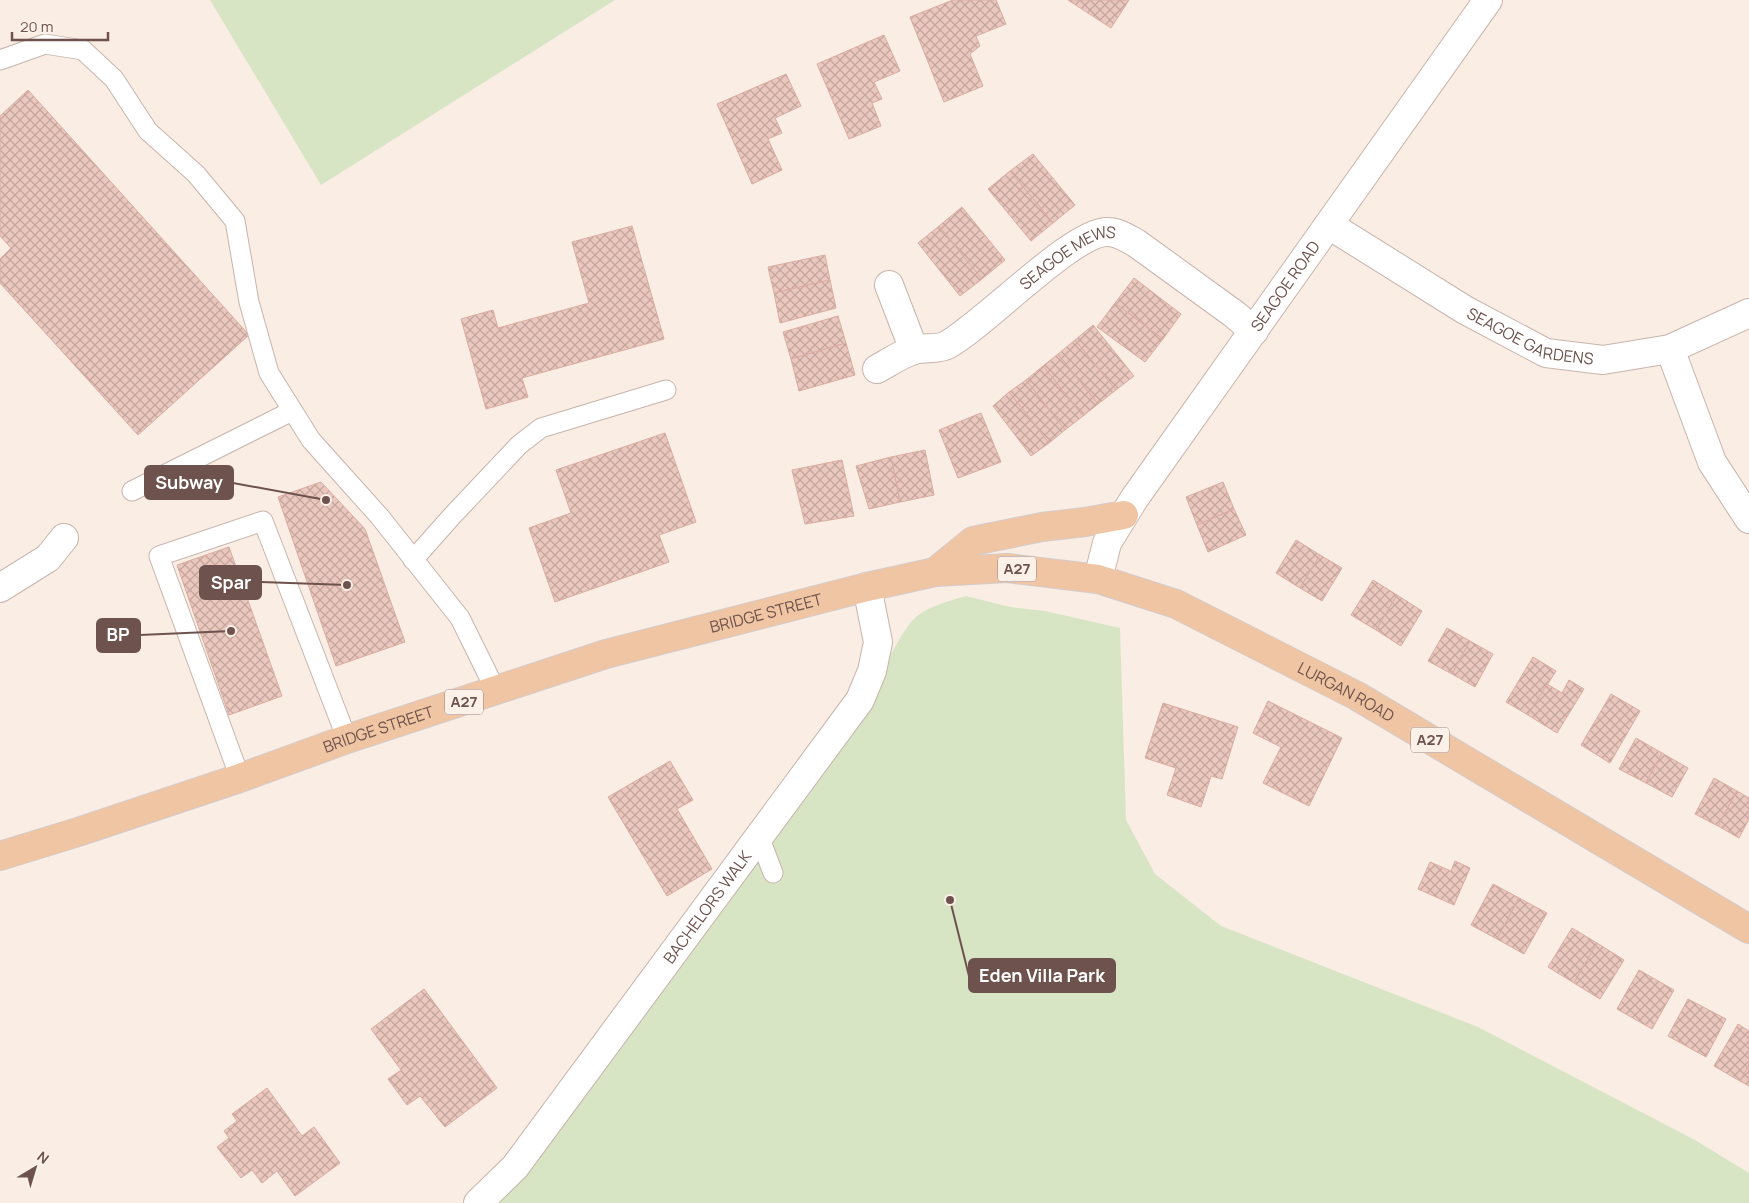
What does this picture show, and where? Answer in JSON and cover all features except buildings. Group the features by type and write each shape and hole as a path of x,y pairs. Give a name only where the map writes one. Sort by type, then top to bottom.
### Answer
{"main road":[{"path":"935,572 973,541 1042,526 1085,522 1124,515"},
{"name":"LURGAN ROAD","path":"935,572 1007,568 1098,579 1176,604 1357,696 1749,929"},
{"name":"BRIDGE STREET","path":"0,856 240,778 347,739 606,654 866,587 935,572"}],"street":[{"name":"SEAGOE ROAD","path":"1098,579 1107,544 1134,499 1488,0"},
{"name":"SEAGOE GARDENS","path":"1329,225 1465,310 1546,353 1603,360 1670,349 1749,312"},
{"name":"SEAGOE MEWS","path":"877,369 914,350 946,346 974,327 1071,248 1092,235 1107,231 1122,235 1136,243 1234,314 1254,331"},
{"path":"890,285 914,350"},
{"path":"1670,349 1712,462 1749,519"},
{"path":"0,588 48,558 64,538"},
{"name":"BACHELORS WALK","path":"478,1203 515,1167 860,700 872,671 878,642 866,587"}],"lane":[{"path":"0,60 45,44 84,50 114,80 148,131 196,174 235,221 249,302 269,373 311,440 380,517 460,618 496,691"},
{"path":"413,560 519,445 542,428 666,390"},
{"path":"132,491 292,410"},
{"path":"240,778 159,556 263,521 347,739"},
{"path":"759,836 773,872"}],"green space":[{"path":"210,0 615,0 321,185"},
{"path":"966,596 1010,607 1045,611 1120,628 1126,820 1155,874 1221,926 1478,1027 1695,1140 1749,1173 1749,1203 478,1203 878,679 911,622 934,606"}],"place":[{"name":"Subway","path":"326,500"},
{"name":"Spar","path":"347,585"},
{"name":"BP","path":"231,631"},
{"name":"Eden Villa Park","path":"950,900"}]}
